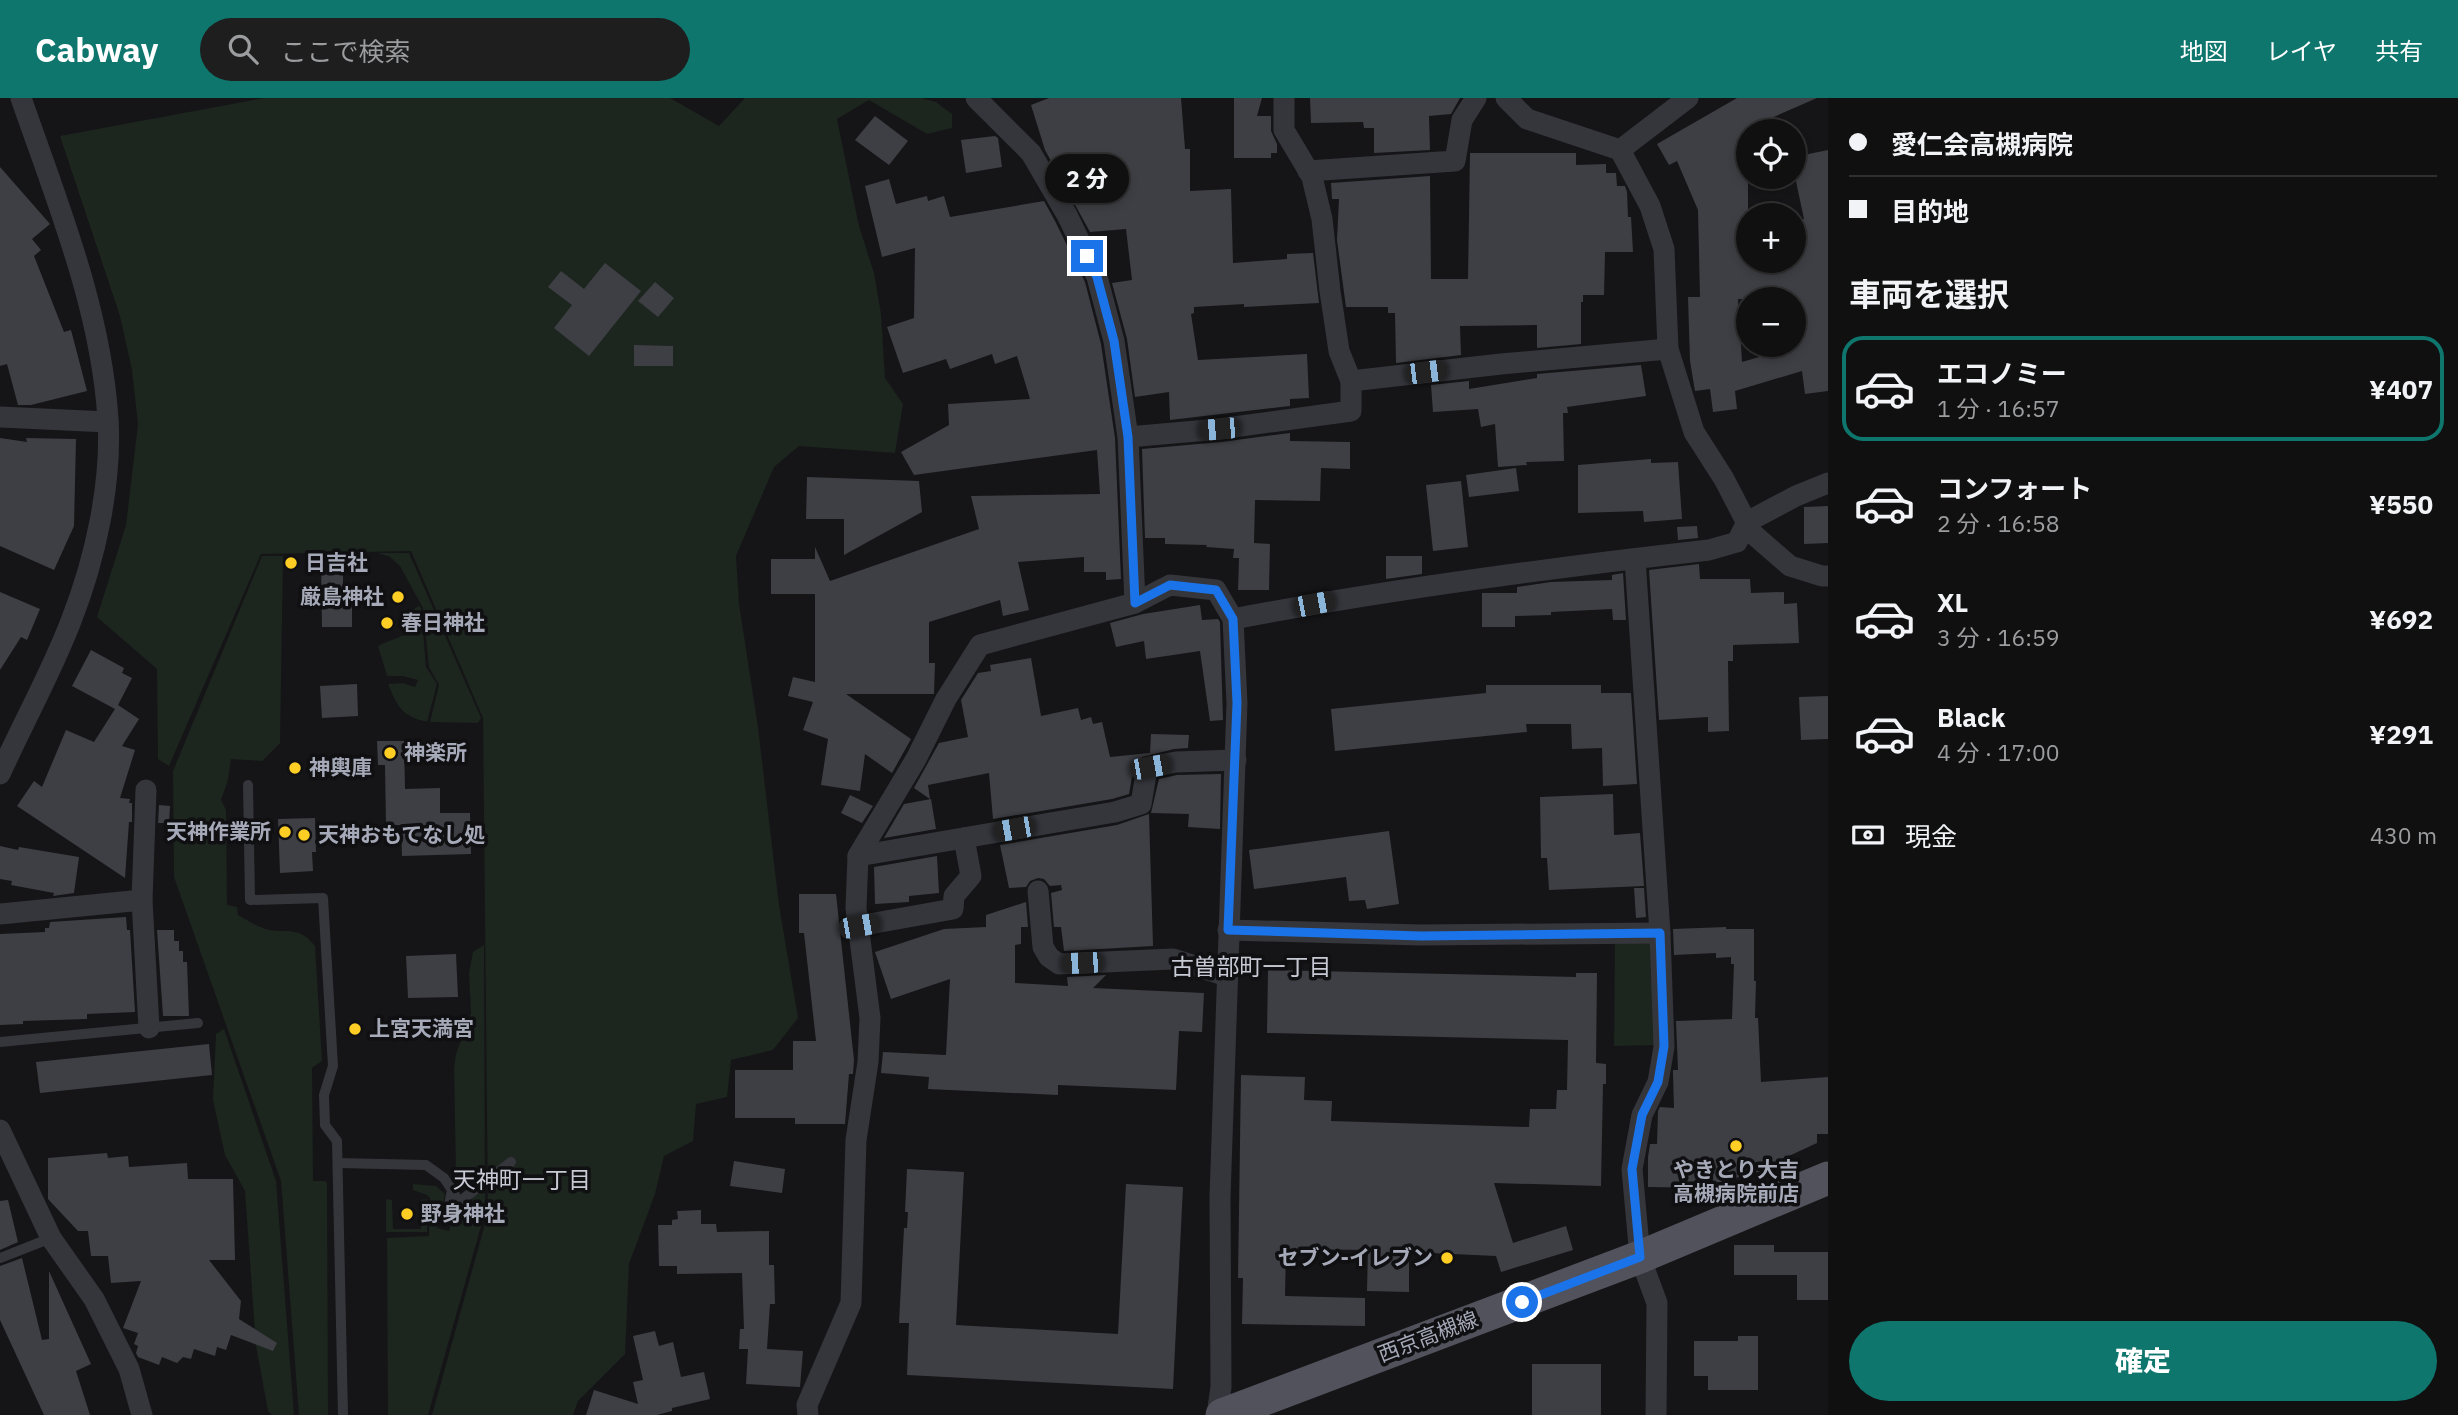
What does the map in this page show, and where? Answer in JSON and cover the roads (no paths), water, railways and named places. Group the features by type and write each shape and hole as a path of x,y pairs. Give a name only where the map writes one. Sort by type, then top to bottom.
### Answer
{"main road":[{"name":"西京高槻線","path":"1219,1415 1640,1257 1828,1178"}],"street":[{"path":"0,774 75,608 91,556 104,497 108,422 104,377 89,308 69,235 21,98"},
{"path":"976,98 1031,153 1067,215 1097,277 1114,341 1128,437 1135,603"},
{"path":"1128,437 1219,429 1351,411 1350,381 1339,351 1329,291 1322,219 1308,171 1284,130 1284,98"},
{"path":"1308,171 1455,161 1462,120 1476,98"},
{"path":"1506,98 1527,119 1620,150 1650,206 1664,249 1668,349 1694,432 1724,478 1752,533 1790,566 1828,576"},
{"path":"1620,150 1688,98"},
{"path":"1350,381 1668,349"},
{"path":"0,417 108,422"},
{"path":"1233,619 1341,598 1469,579 1709,550 1737,542 1746,522 1828,483"},
{"path":"1635,559 1660,933 1664,1046 1658,1082 1642,1115 1632,1169 1640,1257 1657,1303 1656,1415"},
{"path":"808,1415 807,1405 851,1303 856,1140 868,1062 870,1018 856,908 859,856 916,759 946,699 980,645 1135,603 1170,585 1216,590 1233,619 1237,703 1236,760 1220,1197 1222,1387 1219,1415"},
{"path":"859,856 1115,812 1141,804 1146,774 1150,767 1175,762 1236,760"},
{"path":"146,790 142,900 149,1028"},
{"path":"859,926 953,909 954,896 971,876 964,838"},
{"path":"1038,891 1043,947 1049,957 1059,964 1173,959 1227,976"},
{"path":"0,914 142,900"},
{"path":"1228,930 1421,936 1660,933"},
{"path":"0,1130 51,1238 94,1299 129,1369 142,1415"}],"lane":[{"path":"248,785 250,900 323,898 333,1066 324,1095 325,1125 337,1141 343,1415"},
{"path":"0,1042 198,1023"},
{"path":"338,1163 426,1165 444,1178 459,1202 511,1162"},
{"path":"449,1209 452,1190"},
{"path":"0,1258 51,1238"}],"place":[{"name":"日吉社","path":"291,563"},
{"name":"厳島神社","path":"398,597"},
{"name":"春日神社","path":"387,623"},
{"name":"神楽所","path":"390,753"},
{"name":"神輿庫","path":"295,768"},
{"name":"天神作業所","path":"285,832"},
{"name":"天神おもてなし処","path":"304,835"},
{"name":"上宮天満宮","path":"355,1029"},
{"name":"やきとり大吉 高槻病院前店","path":"1736,1146"},
{"name":"野身神社","path":"407,1214"},
{"name":"セブン-イレブン","path":"1447,1258"}],"district":[{"name":"古曽部町一丁目","path":"1251,967"},
{"name":"天神町一丁目","path":"522,1180"}]}
